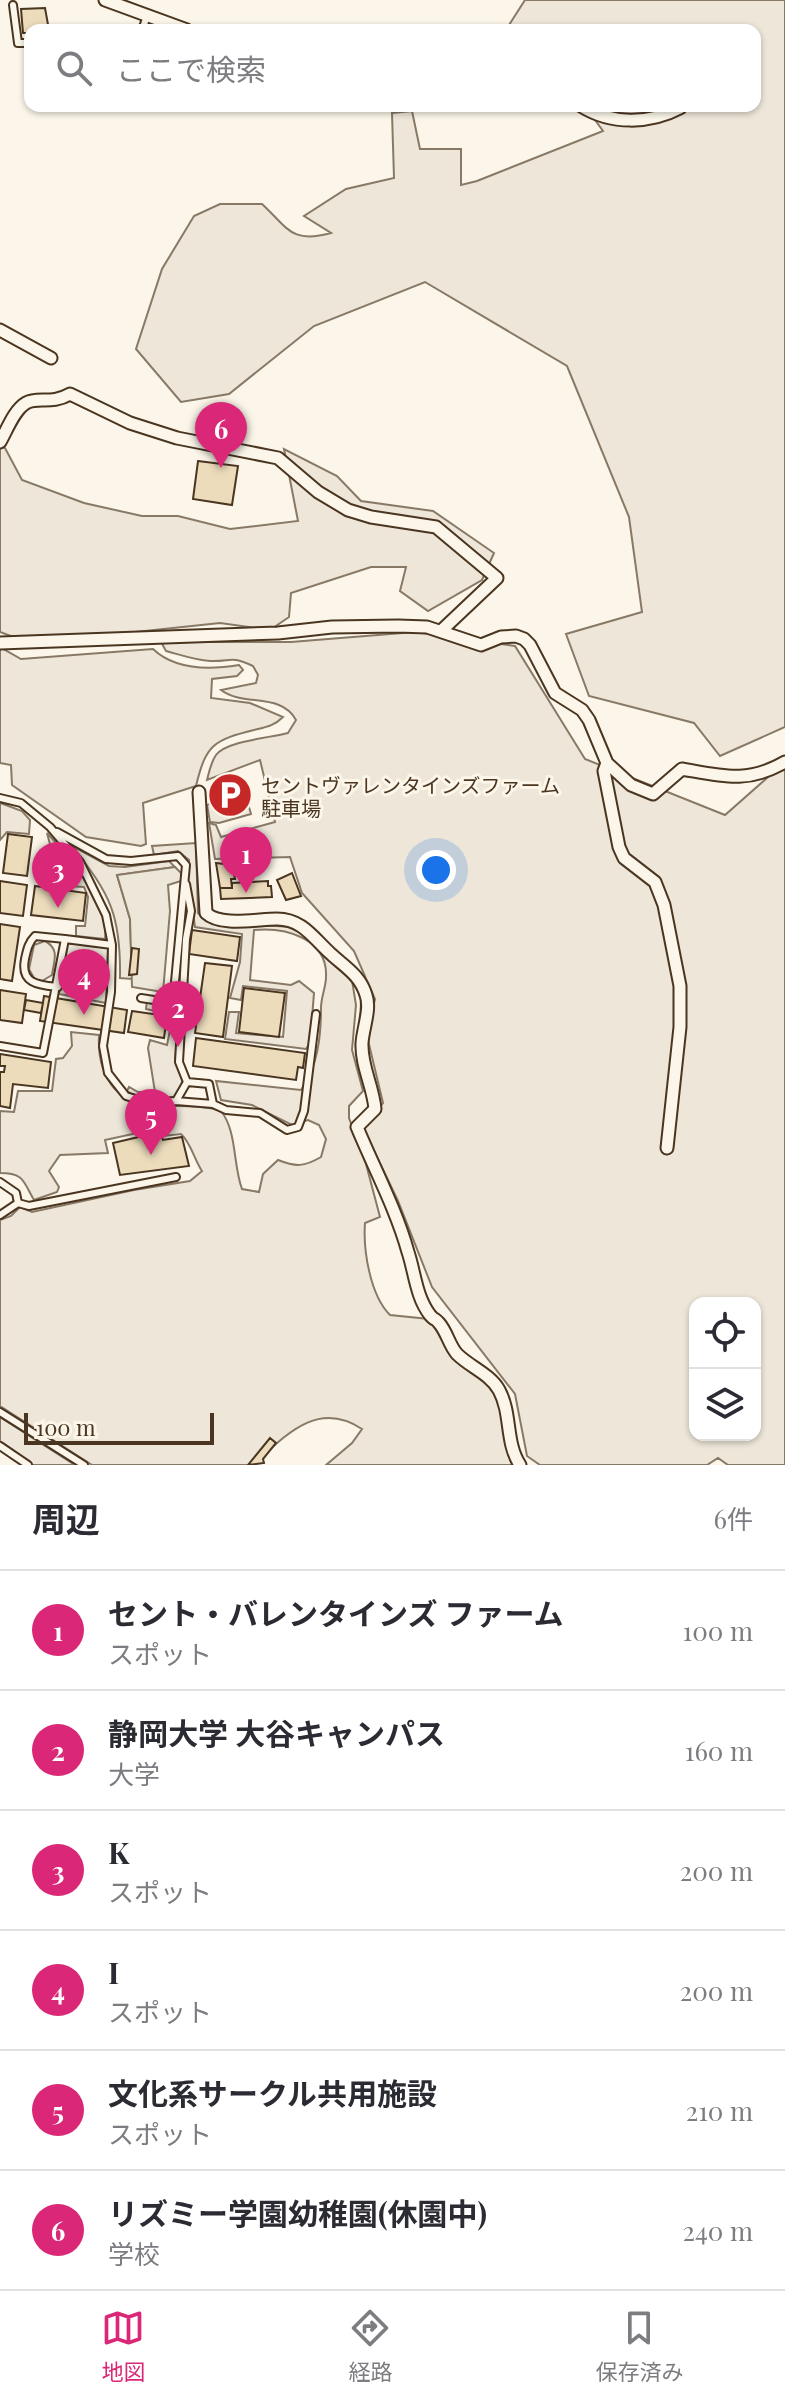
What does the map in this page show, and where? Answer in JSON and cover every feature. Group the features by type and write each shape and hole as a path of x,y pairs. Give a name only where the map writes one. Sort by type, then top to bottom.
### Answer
{"street":[{"path":"105,0 170,24"},
{"path":"594,112 608,118 640,120 672,112"},
{"path":"0,330 51,358"},
{"path":"0,442 25,404 57,401 70,394 130,423 177,438 278,458 318,492 348,510 371,517 436,527 497,578 442,630"},
{"path":"0,643 278,633 332,627 427,627 481,645 501,637 516,636 530,645 555,693 582,710 607,763 631,785 653,794 682,769 729,778 755,776 785,762"},
{"path":"607,763 604,771 619,847 624,858 655,882 664,905 680,986 680,1027 667,1148"},
{"path":"199,792 206,913 222,920 287,919 303,926 328,952 355,973 366,992 368,1001 362,1047 375,1109 357,1127 408,1251 423,1302 440,1324 454,1352 472,1368 490,1378 499,1390 507,1409 512,1452 520,1465"}],"lane":[{"path":"13,5 18,43 24,43"},
{"path":"144,24 147,16"},
{"path":"0,798 21,803 50,827 80,862 106,915 112,945 111,992 103,1046 108,1073 126,1096 145,1102 213,1104 226,1110 260,1113 287,1130 298,1127 304,1111 316,1014"},
{"path":"50,827 106,859 131,861 178,856 186,865 173,1003 141,998"},
{"path":"185,874 191,911 186,939 179,1062 187,1082"},
{"path":"58,987 36,984 28,980 23,970 29,942 35,936 112,945"},
{"path":"0,1046 43,1053 65,939"},
{"path":"176,1101 187,1082"},
{"path":"187,1082 209,1084 213,1104"},
{"path":"0,1215 18,1203 29,1206 176,1177"},
{"path":"0,1182 16,1193 18,1203"},
{"path":"0,1412 84,1465"},
{"path":"0,1446 28,1465"}],"shaded area":[{"path":"525,0 785,0 785,727 720,756 694,723 589,696 566,634 642,612 629,517 567,366 425,282 314,326 229,394 181,402 136,349 162,269 194,216 220,204 262,204 285,227 298,235 331,233 304,216 346,189 394,178 392,113 412,112 420,149 461,149 461,185 603,131 589,112 761,112 761,24 510,24"},
{"path":"0,446 5,448 22,480 84,503 142,516 178,516 230,529 298,521 284,449 337,476 361,501 433,511 494,553 482,580 428,611 400,591 406,567 371,567 291,593 289,617 270,630 220,623 126,633 16,638 0,632"},
{"path":"415,632 515,646 585,759 725,815 785,762 785,1465 728,1465 718,1458 707,1465 540,1465 527,1456 515,1394 432,1287 398,1201 363,1128 383,1103 367,1036 375,999 354,951 302,893 290,857 215,859 209,823 216,825 221,837 275,822 260,760 207,780 214,758 229,746 288,733 296,720 281,706 240,698 221,690 256,683 258,675 253,666 235,660 210,661 188,657 166,651 161,642 291,642"},
{"path":"0,647 21,659 153,649 182,665 216,668 239,665 243,670 237,676 212,679 211,698 250,703 283,717 270,726 229,737 214,746 208,752 196,786 143,803 146,844 141,846 86,837 12,785 11,765 0,763"},
{"name":"セントヴァレンタインズファーム 駐車場","path":"241,779 251,814 219,823 210,822 207,805 216,801 212,789"},
{"path":"0,803 22,811 30,820 29,834 7,832 0,840"},
{"path":"47,833 77,868 94,896 105,925 105,939 76,936 76,926 85,926 88,897 84,887 68,886 64,862 54,859"},
{"path":"196,843 198,913 208,922 293,927 303,931 352,980 356,1005 352,1050 363,1091 349,1106 349,1118 366,1164 380,1217 365,1223 367,1259 377,1296 390,1315 429,1319 482,1372 498,1397 509,1452 516,1465 326,1465 352,1443 362,1429 330,1418 303,1425 253,1465 92,1465 0,1406 0,1220 11,1216 20,1207 32,1212 190,1181 202,1171 181,1134 163,1136 151,1130 105,1140 108,1153 60,1155 49,1171 59,1187 57,1192 34,1200 18,1177 0,1173 0,1111 14,1112 18,1091 52,1091 56,1059 63,1058 72,1046 71,1032 99,1035 103,1070 114,1088 125,1097 150,1105 193,1106 221,1111 230,1128 242,1189 259,1192 263,1174 278,1160 300,1165 321,1157 326,1139 319,1125 308,1120 292,1125 252,1105 221,1100 216,1081 301,1090 317,1050 326,981 325,964 320,953 302,938 279,931 254,930 250,980 291,985 299,981 314,993 310,1043 306,1049 225,1039 229,1012 239,1012 236,1033 283,1037 287,991 243,986 241,1000 230,998 240,962 242,934 195,927 188,879 189,860 178,851 154,855 152,846"},
{"path":"72,846 109,866 169,861 175,867 117,875 130,919 132,979 120,978 116,922 105,893"},
{"path":"175,867 181,873 181,881 168,885 170,911 163,992 132,987 130,919 117,875"},
{"path":"185,888 188,914 175,1060 182,1081 175,1097 143,1098 127,1091 129,1087 138,1092 155,1092 148,1048 150,1040 167,1045 173,1015 146,1009 147,1001 174,1004"},
{"path":"45,941 54,952 52,975 42,981 35,980 29,969 34,945"},
{"path":"67,943 108,948 106,1003 59,994"},
{"path":"0,1417 75,1465 33,1465 0,1441"}],"building":[{"path":"45,8 48,24 24,24 23,33 21,9"},
{"path":"198,461 238,466 232,505 193,499"},
{"path":"8,834 32,837 27,876 3,873"},
{"path":"216,863 232,865 235,879 231,879 232,888 220,888"},
{"path":"292,873 301,896 286,900 277,880"},
{"path":"0,881 27,885 23,916 0,913"},
{"path":"268,881 272,897 221,899 220,888 232,888 232,883"},
{"path":"35,886 86,893 83,921 31,915"},
{"path":"0,924 20,927 12,981 0,979"},
{"path":"192,930 240,937 237,961 189,954"},
{"path":"132,948 139,949 137,974 129,975"},
{"path":"205,963 232,966 223,1037 195,1033"},
{"path":"244,988 285,993 279,1037 239,1032"},
{"path":"0,990 26,994 22,1023 0,1020"},
{"path":"44,996 127,1010 124,1033 40,1021"},
{"path":"26,1000 43,1003 41,1013 24,1010"},
{"path":"132,1011 167,1016 164,1038 128,1032"},
{"path":"196,1038 305,1053 303,1068 298,1067 296,1080 193,1066"},
{"path":"0,1054 51,1062 48,1088 13,1084 10,1108 0,1106 0,1072 4,1072 5,1066 0,1066"},
{"path":"160,1132 163,1140 182,1137 189,1166 120,1175 113,1143"},
{"path":"270,1438 276,1443 263,1459 264,1463 248,1465"}],"place":[{"name":"リズミー学園幼稚園(休園中)","path":"221,468"},
{"name":"セントヴァレンタインズファーム 駐車場","path":"230,795"},
{"name":"セント・バレンタインズ ファーム","path":"246,893"},
{"name":"K","path":"58,908"},
{"name":"I","path":"84,1015"},
{"name":"静岡大学 大谷キャンパス","path":"178,1047"},
{"name":"文化系サークル共用施設","path":"151,1155"}]}
